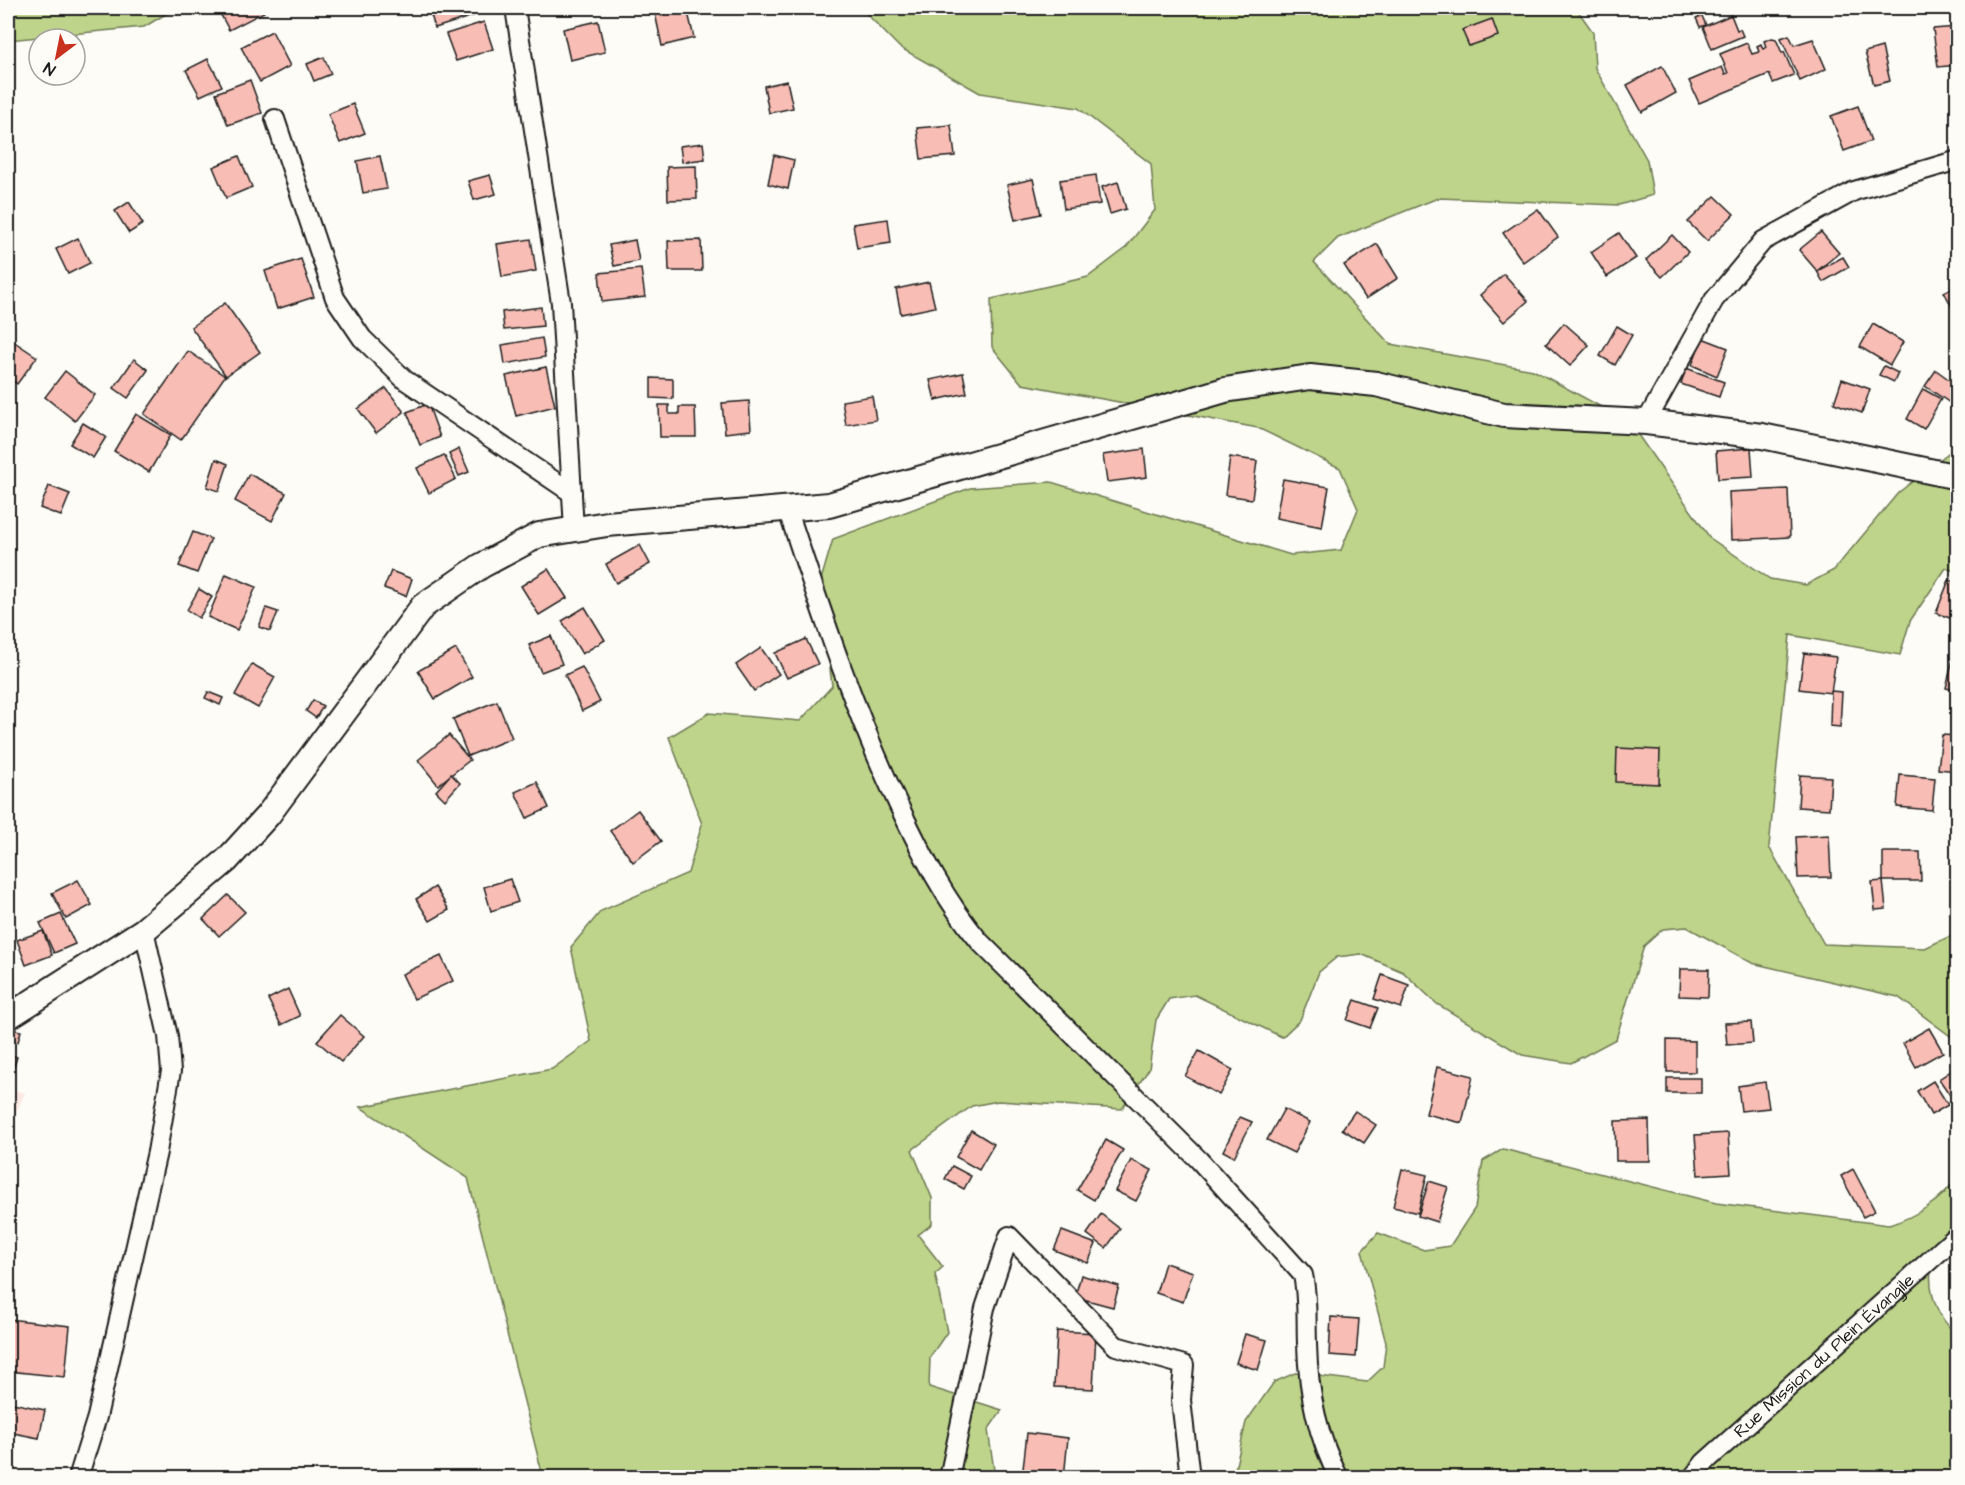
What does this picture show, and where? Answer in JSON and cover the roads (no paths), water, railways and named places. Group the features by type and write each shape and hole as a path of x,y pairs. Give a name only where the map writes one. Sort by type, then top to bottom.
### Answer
{"street":[{"path":"516,8 561,303 574,530"},
{"path":"275,119 335,298 362,339 405,380 572,493"},
{"path":"1646,422 1714,300 1763,241 1854,191 1958,160"},
{"path":"8,1017 144,930 227,860 268,815 423,606 481,566 539,535 829,505 1225,390 1310,377 1376,384 1504,415 1646,422 1762,436 1958,477"},
{"path":"787,508 842,676 882,770 922,853 952,908 980,942 1199,1160 1303,1275 1307,1294 1306,1344 1312,1405 1328,1456 1339,1478"},
{"path":"78,1478 97,1417 157,1152 171,1071 168,1036 144,930"},
{"name":"Rue Mission du Plein Évangile","path":"1692,1478 1704,1463 1958,1235"},
{"path":"949,1478 985,1308 1010,1236 1116,1346 1184,1365 1181,1400 1190,1478"}]}
